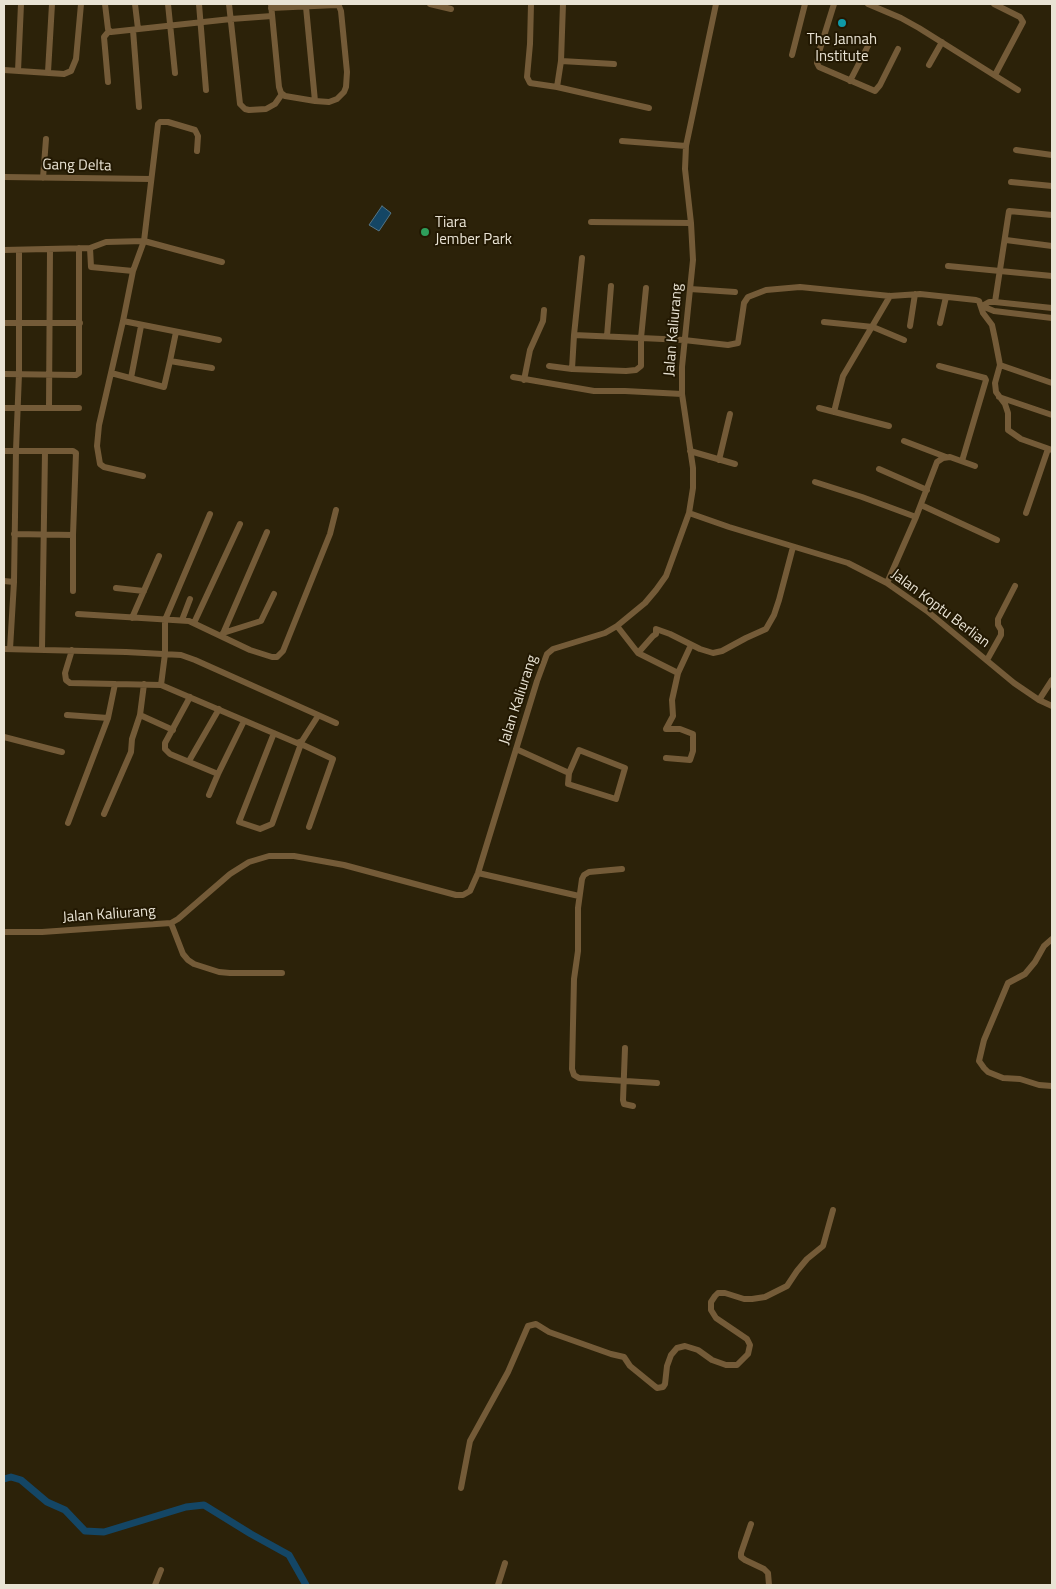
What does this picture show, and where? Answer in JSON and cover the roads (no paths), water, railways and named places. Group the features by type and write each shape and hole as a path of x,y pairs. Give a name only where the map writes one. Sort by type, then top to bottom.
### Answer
{"street":[{"path":"18,71 21,4"},
{"path":"48,72 52,4"},
{"path":"4,70 66,74 73,68 76,59 80,4"},
{"path":"105,4 109,32"},
{"path":"135,4 139,107"},
{"path":"168,4 175,73"},
{"path":"198,4 206,90"},
{"path":"229,4 239,100 242,107 249,110 266,109 276,104 282,94"},
{"path":"430,4 451,9"},
{"path":"531,4 528,81 530,84 557,87 649,108"},
{"path":"557,87 561,61 563,4"},
{"name":"Jalan Kaliurang","path":"4,932 42,932 171,923 230,874 249,862 269,856 319,860 460,895 470,891 478,873 537,681 548,652 605,633 618,626 645,603 666,576 689,512 693,488 693,468 682,394 684,340 692,260 691,223 685,169 686,146 716,4"},
{"path":"792,55 805,4"},
{"path":"834,4 819,52 818,68 876,90 898,49"},
{"path":"868,4 901,18 1018,90"},
{"path":"994,4 1020,17 1022,20 995,76"},
{"path":"271,6 339,6 346,51 346,83 344,92 334,101 315,101 282,94 279,87 271,6"},
{"path":"306,7 315,101"},
{"path":"108,82 104,37 109,32 272,16"},
{"path":"850,81 871,40"},
{"path":"929,65 942,42"},
{"path":"561,61 614,64"},
{"path":"143,476 104,467 99,462 98,431 123,321 132,271 144,241 159,122 168,122 195,130 198,136 197,151"},
{"path":"43,178 46,139"},
{"path":"622,141 686,146"},
{"path":"1016,150 1052,155"},
{"name":"Gang Delta","path":"4,177 151,179"},
{"path":"1012,182 1052,186"},
{"path":"996,302 1009,211 1052,215"},
{"path":"591,222 691,223"},
{"path":"1006,240 1052,246"},
{"path":"4,250 90,248 106,242 144,241 222,262"},
{"path":"4,374 76,375 79,372 79,248"},
{"path":"90,248 90,264 92,267 132,271"},
{"path":"19,250 20,323 14,582 7,649 181,655 336,723"},
{"path":"49,408 50,250"},
{"path":"572,369 582,258"},
{"path":"948,266 1052,276"},
{"path":"607,336 611,286"},
{"path":"574,335 684,340 728,346 736,344 739,338 743,310 746,300 750,295 766,290 800,287 890,296 915,294 976,300 982,306 994,311 1052,318"},
{"path":"549,366 572,369 626,371 639,369 641,366 646,288"},
{"path":"690,288 735,292"},
{"path":"910,326 915,294"},
{"path":"834,412 843,376 890,296"},
{"path":"940,323 946,297"},
{"path":"982,306 988,302 996,302 1052,308"},
{"path":"982,306 983,313 992,325 1000,365 995,383 996,392 1005,404 1008,413 1007,426 1010,433 1050,450 1026,513"},
{"path":"524,380 530,350 543,321 544,310"},
{"path":"123,321 219,340"},
{"path":"824,322 873,327 904,340"},
{"path":"4,323 80,324"},
{"path":"131,378 141,326"},
{"path":"111,373 164,387 176,332"},
{"path":"170,361 212,368"},
{"path":"1000,365 1052,383"},
{"path":"939,366 985,378 986,380 962,461"},
{"path":"513,377 594,391 682,394"},
{"path":"999,397 1052,414"},
{"path":"4,408 79,408"},
{"path":"819,408 889,426"},
{"path":"719,460 730,414"},
{"path":"904,441 975,466"},
{"path":"4,451 73,451 77,454 73,535 73,591"},
{"path":"42,649 46,451"},
{"path":"690,452 735,464"},
{"path":"887,582 921,505 935,466 939,460 946,457"},
{"path":"879,469 927,490"},
{"path":"814,482 862,496 916,517"},
{"path":"921,505 996,540"},
{"path":"78,614 182,620 222,635 263,655 276,658 280,655 330,534 336,510"},
{"name":"Jalan Koptu Berlian","path":"689,512 728,527 848,563 887,582 1014,683 1039,700 1052,706"},
{"path":"161,685 165,654 165,620 210,514"},
{"path":"194,623 240,524"},
{"path":"222,635 267,532"},
{"path":"14,534 73,535"},
{"path":"638,653 656,634 656,629 707,652 718,652 766,630 779,600 793,547"},
{"path":"132,618 159,556"},
{"path":"4,581 14,582"},
{"path":"986,660 1001,635 998,619 1015,586"},
{"path":"116,588 144,591"},
{"path":"222,635 261,621 274,594"},
{"path":"182,620 190,599"},
{"path":"618,626 638,653 678,674"},
{"path":"666,758 690,760 693,751 693,734 680,729 666,729 673,716 672,700 678,674 691,645"},
{"path":"72,650 66,671 68,682 161,685 297,743 301,743 333,759 309,827"},
{"path":"1039,700 1052,680"},
{"path":"68,823 108,718 115,684"},
{"path":"104,814 130,752 140,715 144,684"},
{"path":"190,697 165,743 165,750 170,754 218,774"},
{"path":"188,761 219,709"},
{"path":"67,715 108,718"},
{"path":"140,715 173,730"},
{"path":"274,733 239,822 260,829 272,824 301,743 318,716"},
{"path":"209,795 244,721"},
{"path":"4,737 62,752"},
{"path":"516,749 569,772"},
{"path":"579,750 626,768 616,799 568,784 569,772 579,750"},
{"path":"622,869 586,874 582,877 579,896 578,951 574,979 572,1072 574,1076 579,1078 657,1083"},
{"path":"478,873 579,896"},
{"path":"171,923 183,954 194,964 219,972 282,973"},
{"path":"1052,939 1044,946 1035,962 1025,974 1008,983 984,1040 980,1061 988,1072 1003,1078 1020,1079 1039,1085 1052,1086"},
{"path":"625,1048 623,1102 633,1106"},
{"path":"461,1488 470,1441 508,1372 528,1326 536,1324 549,1332 624,1357 630,1366 652,1385 660,1389 665,1384 668,1366 677,1348 684,1346 698,1350 712,1360 726,1365 737,1365 748,1354 750,1345 747,1339 716,1318 711,1310 711,1302 718,1293 752,1299 775,1294 787,1286 806,1259 823,1246 832,1210"},
{"path":"751,1524 740,1553 741,1557 768,1573 769,1585"},
{"path":"498,1585 505,1563"},
{"path":"155,1585 161,1570"}],"water":[{"path":"382,206 391,213 379,231 369,225"}],"waterway":[{"path":"4,1479 11,1477 21,1480 47,1502 65,1510 85,1531 104,1532 186,1507 204,1505 289,1555 306,1585"}],"place":[{"name":"The Jannah Institute","path":"842,23"},
{"name":"Tiara Jember Park","path":"425,232"}]}
